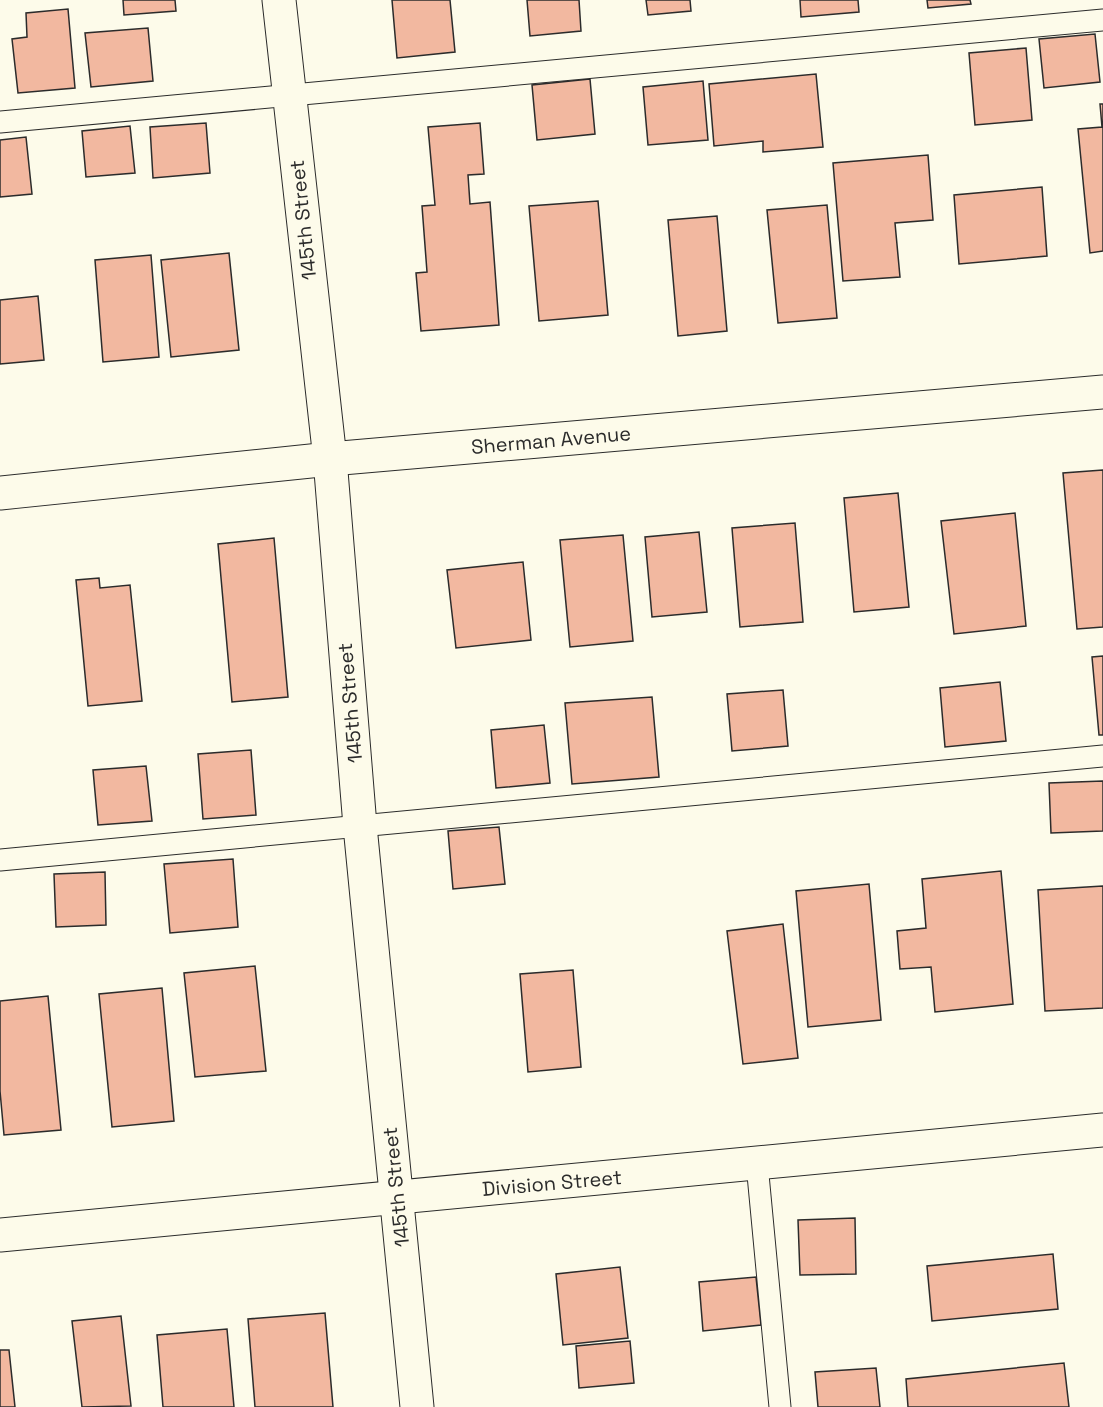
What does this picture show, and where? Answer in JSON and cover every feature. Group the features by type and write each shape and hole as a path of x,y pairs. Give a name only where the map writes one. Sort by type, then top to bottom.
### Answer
{"street":[{"name":"145th Street","path":"279,0 330,459 360,826 417,1407"},
{"name":"Sherman Avenue","path":"0,493 330,459 1103,392"},
{"name":"Division Street","path":"0,1235 1103,1130"}],"lane":[{"path":"0,122 289,93 1103,20"},
{"path":"0,860 1103,756"},
{"path":"757,1164 780,1407"}],"building":[{"path":"123,0 175,0 176,11 124,15"},
{"path":"392,0 450,0 455,52 397,58"},
{"path":"527,0 579,0 581,31 530,36"},
{"path":"646,0 690,0 691,11 648,15"},
{"path":"800,0 858,0 859,12 801,17"},
{"path":"927,0 970,0 971,4 928,8"},
{"path":"68,9 75,88 18,93 12,39 27,37 26,13"},
{"path":"148,28 153,81 91,87 85,33"},
{"path":"1095,34 1100,82 1044,88 1039,39"},
{"path":"1026,48 1032,120 975,125 969,53"},
{"path":"816,74 823,147 763,152 763,141 714,146 709,84"},
{"path":"590,79 595,134 537,140 532,85"},
{"path":"703,81 708,140 648,145 643,87"},
{"path":"1100,104 1103,104 1103,251 1090,253 1078,129 1102,127"},
{"path":"206,123 210,173 153,178 150,127"},
{"path":"480,123 484,174 468,175 470,204 490,202 499,325 421,331 416,273 427,272 422,206 435,205 428,127"},
{"path":"130,126 135,173 86,177 82,131"},
{"path":"26,137 32,194 0,197 0,140"},
{"path":"928,155 933,220 895,223 900,277 843,281 833,163"},
{"path":"1042,187 1047,256 959,264 954,195"},
{"path":"598,201 608,315 539,321 529,206"},
{"path":"827,205 837,318 778,323 767,210"},
{"path":"717,216 727,331 678,336 668,220"},
{"path":"229,253 239,350 171,357 161,260"},
{"path":"151,255 159,357 103,362 95,260"},
{"path":"38,296 44,360 0,364 0,300"},
{"path":"1103,470 1103,627 1077,629 1063,473"},
{"path":"898,493 909,607 854,612 844,498"},
{"path":"1015,513 1026,626 954,634 941,521"},
{"path":"795,523 803,622 740,627 732,528"},
{"path":"699,532 707,612 652,617 645,537"},
{"path":"623,535 633,641 570,647 560,540"},
{"path":"274,538 288,697 232,702 218,544"},
{"path":"523,562 531,640 456,648 447,570"},
{"path":"99,578 100,588 130,585 142,701 88,706 76,580"},
{"path":"1103,656 1103,735 1099,735 1092,657"},
{"path":"1000,682 1006,741 945,747 940,688"},
{"path":"783,690 788,746 732,751 727,694"},
{"path":"652,697 659,777 572,784 565,703"},
{"path":"544,725 550,783 496,788 491,730"},
{"path":"251,750 256,815 203,819 198,754"},
{"path":"146,766 152,821 98,825 93,770"},
{"path":"1103,781 1103,831 1051,833 1049,783"},
{"path":"499,827 505,884 453,889 448,831"},
{"path":"233,859 238,927 170,933 164,864"},
{"path":"1001,871 1013,1004 935,1012 931,967 900,969 897,931 926,928 922,879"},
{"path":"105,872 106,925 56,927 54,874"},
{"path":"869,884 881,1020 808,1027 796,891"},
{"path":"1103,886 1103,1008 1045,1011 1038,890"},
{"path":"783,924 798,1058 743,1064 727,931"},
{"path":"255,966 266,1071 195,1077 184,973"},
{"path":"573,970 581,1067 528,1072 520,974"},
{"path":"162,988 174,1121 112,1127 99,994"},
{"path":"48,996 61,1130 4,1135 0,1091 0,1001"},
{"path":"855,1218 856,1274 800,1275 798,1220"},
{"path":"1053,1254 1058,1309 932,1321 927,1266"},
{"path":"620,1267 628,1338 563,1345 556,1274"},
{"path":"756,1277 761,1325 703,1331 699,1282"},
{"path":"325,1313 333,1407 255,1407 248,1319"},
{"path":"121,1316 131,1406 82,1407 72,1321"},
{"path":"227,1329 234,1407 163,1407 157,1335"},
{"path":"630,1341 634,1383 579,1388 576,1346"},
{"path":"0,1350 9,1350 15,1407 0,1407"},
{"path":"1064,1363 1069,1407 908,1407 906,1379"},
{"path":"876,1368 880,1407 818,1407 815,1372"}]}
